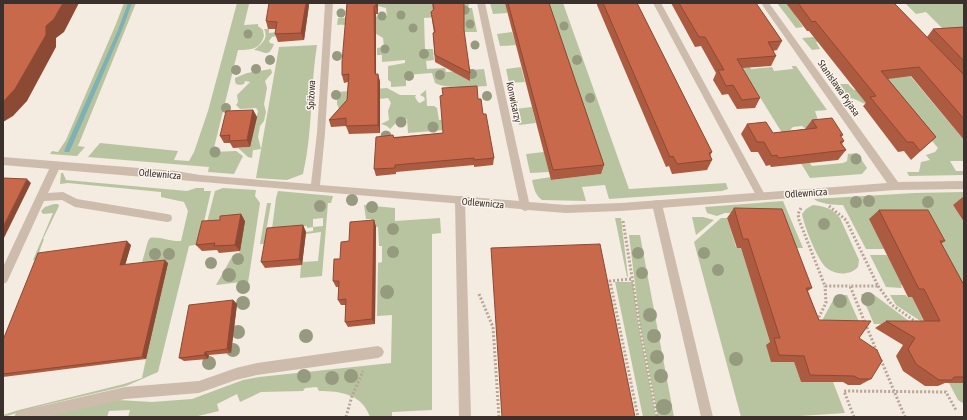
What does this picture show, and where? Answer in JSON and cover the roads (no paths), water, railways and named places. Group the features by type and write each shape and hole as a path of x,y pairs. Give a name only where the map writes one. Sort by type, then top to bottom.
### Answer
{"street":[{"name":"Spiżowa","path":"315,188 321,133 329,3"},
{"name":"Konwisarzy","path":"481,3 525,207"},
{"path":"657,3 761,196"},
{"name":"Stanisława Pyjasa","path":"765,3 895,186"},
{"name":"Odlewnicza","path":"3,161 460,200 525,207 566,209 621,207 895,186 964,185"},
{"path":"3,279 56,165"},
{"path":"42,197 63,196 75,203 167,218"},
{"path":"460,200 465,417"},
{"path":"657,204 707,417"},
{"path":"20,417 120,394 199,387 236,374 257,369 378,352"}],"waterway":[{"path":"67,151 120,30 130,3"}]}
